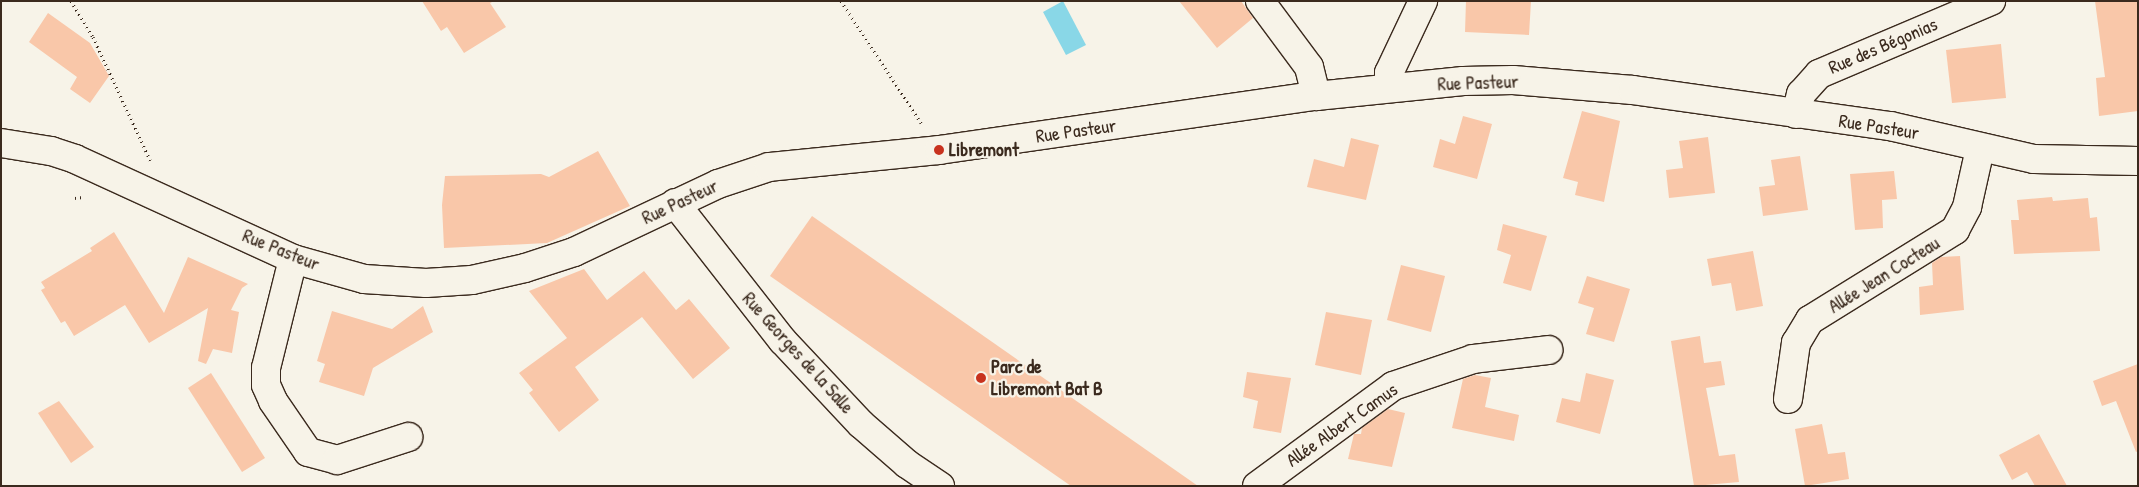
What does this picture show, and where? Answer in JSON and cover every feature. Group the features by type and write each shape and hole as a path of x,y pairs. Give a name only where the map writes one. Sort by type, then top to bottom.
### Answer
{"street":[{"path":"1260,1 1309,67 1316,96"},
{"path":"1390,88 1389,73 1422,1"},
{"name":"Rue des Bégonias","path":"1796,114 1801,94 1819,74 1991,1"},
{"name":"Rue Pasteur","path":"1,143 51,150 140,187 293,259 384,281 472,280 525,268 574,252 675,203 742,174 769,166 939,150 1316,96 1390,88 1514,80 1633,90 1890,126 2034,159 2135,161"},
{"name":"Allée Jean Cocteau","path":"1788,398 1796,344 1810,320 1955,230 1967,207 1980,148"},
{"name":"Rue Georges de la Salle","path":"675,203 783,341 861,424 907,464 940,486"},
{"path":"293,259 266,368 266,385 273,401 308,452 338,460 408,437"},
{"name":"Allée Albert Camus","path":"1257,486 1392,386 1473,359 1548,350"}],"path":[{"path":"71,1 93,37 150,160 140,187"},
{"path":"841,1 939,150"}],"water":[{"path":"1063,1 1086,45 1066,55 1043,12"}],"building":[{"path":"422,1 494,1 490,3 506,27 464,53 447,27 441,31"},
{"path":"1179,1 1241,1 1253,18 1217,48"},
{"path":"1466,1 1531,1 1529,35 1465,32"},
{"path":"2095,1 2138,1 2138,111 2099,116 2096,78 2105,77"},
{"path":"48,13 90,43 109,76 90,103 70,89 77,77 29,42"},
{"path":"2001,44 2006,98 1952,103 1946,50"},
{"path":"1582,111 1620,121 1604,202 1575,195 1578,182 1563,178"},
{"path":"1463,116 1492,124 1477,179 1433,167 1440,139 1455,144"},
{"path":"1708,137 1715,193 1669,198 1666,170 1683,168 1679,141"},
{"path":"1351,138 1379,145 1366,200 1307,187 1314,159 1344,167"},
{"path":"598,151 630,206 547,243 444,248 442,205 445,176 541,174 549,177"},
{"path":"1800,156 1808,210 1763,216 1759,187 1775,185 1771,160"},
{"path":"1894,171 1897,199 1882,200 1883,228 1855,230 1850,174"},
{"path":"2052,197 2053,201 2088,198 2090,218 2097,217 2100,251 2014,254 2011,220 2019,220 2017,200"},
{"name":"Parc de Libremont Bat B","path":"812,216 1198,486 1071,486 770,276"},
{"path":"1503,224 1547,236 1531,291 1503,283 1511,255 1497,250"},
{"path":"114,232 164,313 188,257 248,284 242,288 231,310 239,312 232,353 213,349 206,364 198,361 208,308 149,343 125,305 74,336 65,321 61,323 41,290 45,288 41,282 92,251 90,248"},
{"path":"1753,251 1763,306 1736,311 1731,283 1712,286 1707,259"},
{"path":"1960,256 1964,310 1920,315 1919,287 1933,285 1932,263 1941,257"},
{"path":"1401,265 1445,276 1431,332 1387,320"},
{"path":"584,269 607,300 644,271 676,310 689,299 730,348 693,379 642,317 575,367 599,400 559,432 529,393 533,390 519,373 567,338 529,291"},
{"path":"1587,276 1630,289 1614,342 1586,334 1594,308 1578,303"},
{"path":"423,306 433,332 373,368 364,396 319,382 325,364 317,361 332,311 392,329"},
{"path":"1326,312 1372,320 1361,375 1315,365"},
{"path":"1700,336 1704,363 1721,361 1725,385 1706,388 1719,456 1735,454 1739,482 1694,486 1671,341"},
{"path":"2138,364 2138,451 2136,452 2116,401 2102,406 2093,381"},
{"path":"1247,372 1291,378 1281,433 1253,428 1258,401 1243,397"},
{"path":"211,373 265,458 242,472 188,388"},
{"path":"1586,373 1614,380 1600,434 1556,422 1562,398 1580,402"},
{"path":"1475,375 1491,378 1485,407 1519,415 1514,441 1452,428 1463,379"},
{"path":"59,401 94,447 71,463 38,413"},
{"path":"1388,409 1405,413 1392,467 1348,459 1354,434 1361,434 1362,428"},
{"path":"1822,424 1828,454 1845,452 1849,479 1805,486 1795,429"},
{"path":"2039,434 2067,486 2035,486 2027,472 2012,480 1999,455"}],"place":[{"name":"Libremont","path":"939,150"},
{"name":"Parc de Libremont Bat B","path":"981,378"}]}
